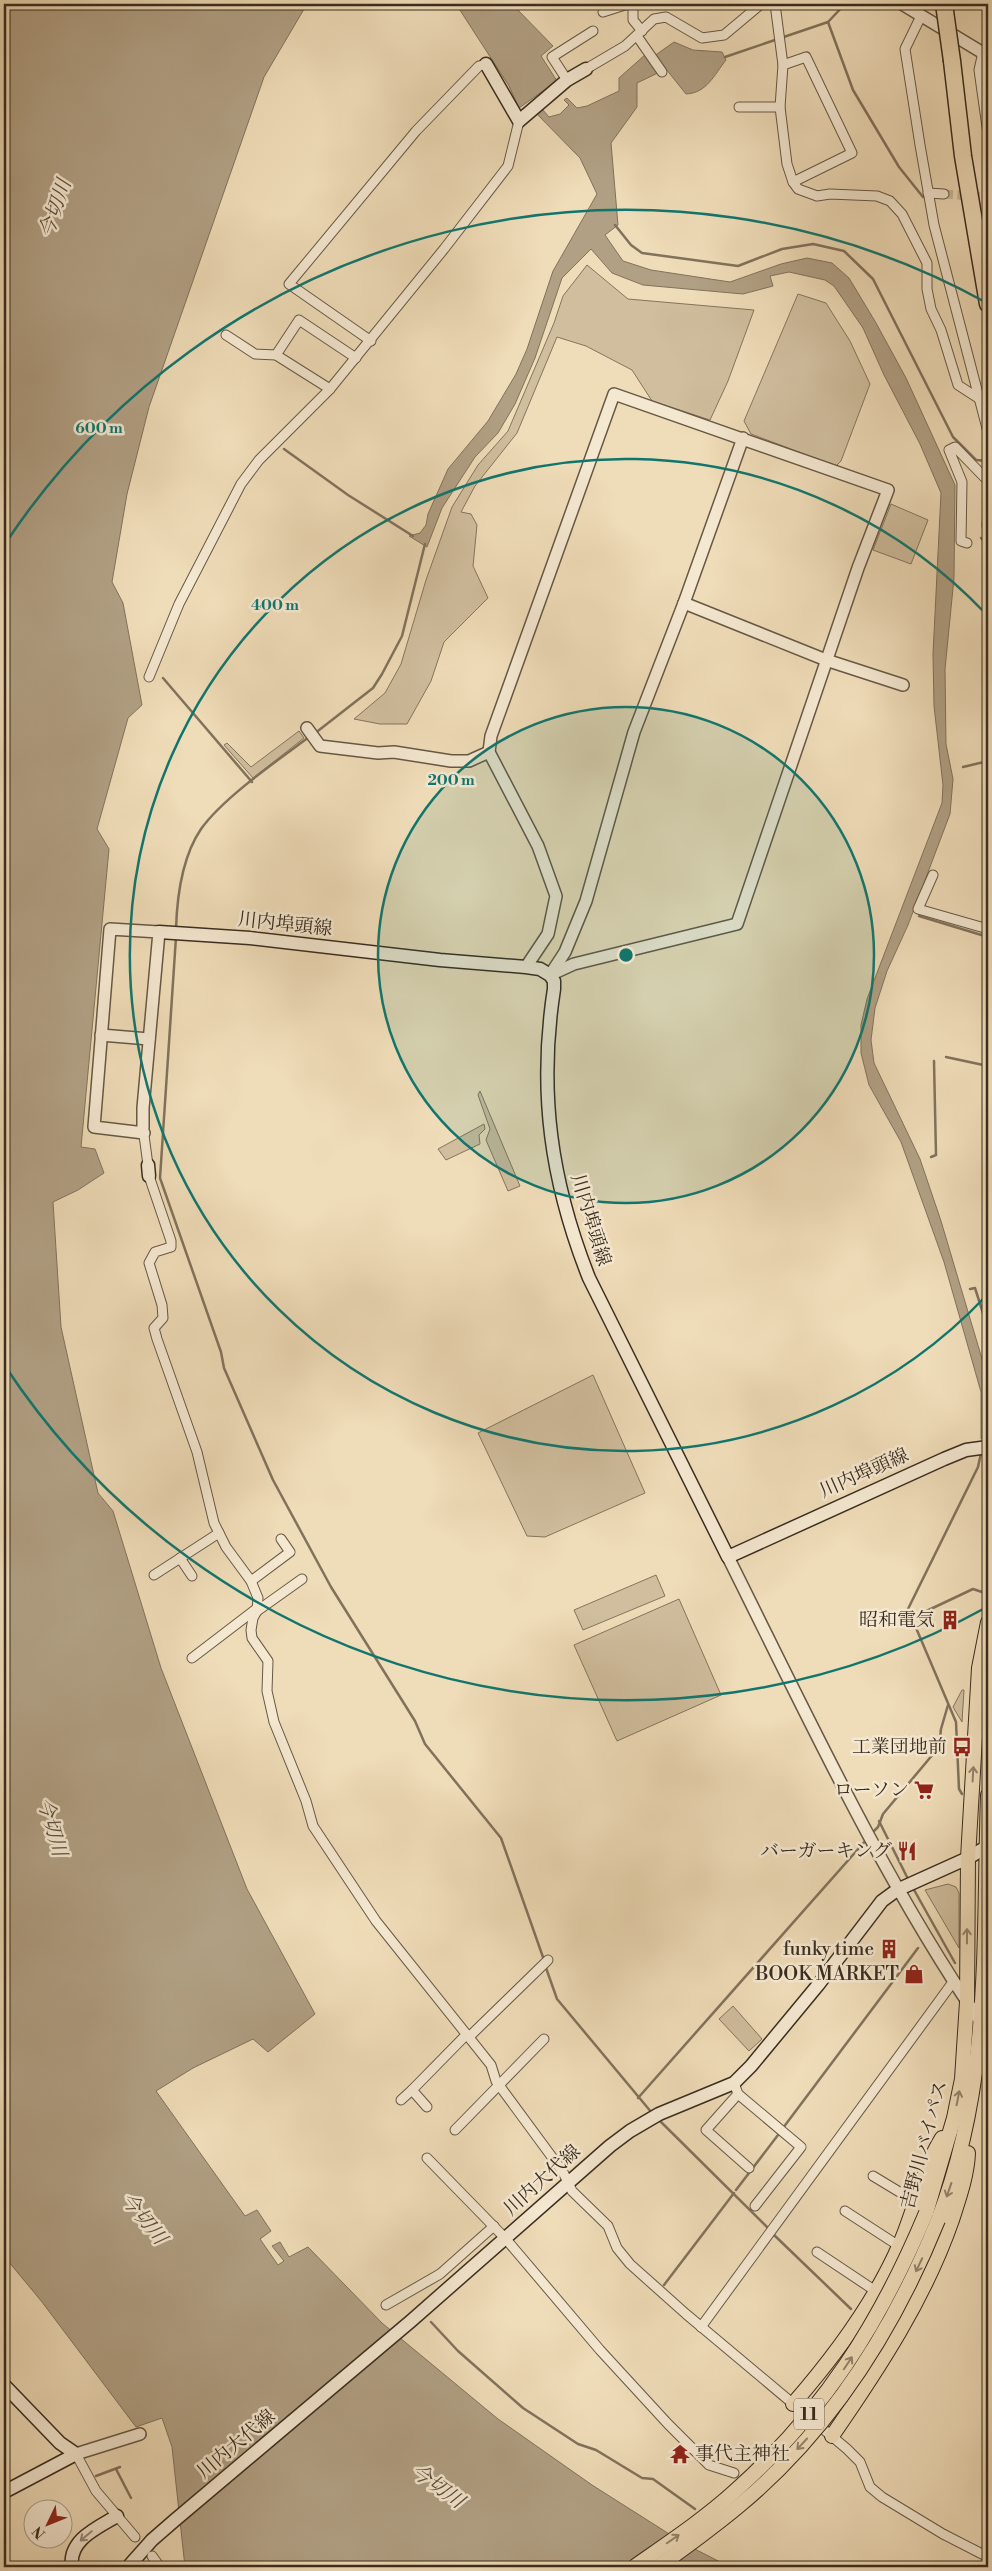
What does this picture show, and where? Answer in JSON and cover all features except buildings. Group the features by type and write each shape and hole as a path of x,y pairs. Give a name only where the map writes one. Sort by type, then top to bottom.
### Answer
{"highway":[{"path":"944,4 963,156 988,304"},
{"path":"952,61 988,253"},
{"name":"吉野川バイパス","path":"658,2567 742,2504 806,2440 859,2373 888,2325 922,2259 962,2079 967,2002 968,1858 979,1668 988,1622"},
{"name":"吉野川バイパス","path":"634,2567 698,2522 733,2492 796,2431 830,2388 869,2331 955,2172 967,2130 985,2029 988,1795"},
{"name":"11","path":"792,2404 822,2370 874,2290 899,2246 938,2144 954,2118"},
{"name":"11","path":"832,2436 897,2337 940,2254 963,2189 968,2155 967,2130"}],"main road":[{"path":"486,64 520,121 567,80 586,69"},
{"name":"川内埠頭線","path":"159,932 250,938 526,967 540,970 550,975 554,981 554,989 546,1066 548,1111 552,1152 574,1238 589,1278 728,1557 944,1458 983,1447"},
{"name":"川内大代線","path":"129,2567 145,2555 175,2520 403,2328 610,2146 656,2116 736,2088 751,2066 818,1985 882,1901 907,1885 968,1858 987,1847"},
{"path":"4,2385 60,2443 76,2454 4,2492"},
{"path":"72,2567 71,2559 75,2547 84,2536 116,2516"},
{"path":"121,2567 145,2555"}],"street":[{"path":"603,12 628,4"},
{"path":"633,4 633,20 648,52 662,72"},
{"path":"586,69 640,33 654,19 666,17 702,38 724,35 761,4"},
{"path":"775,4 783,65 780,107 786,164 793,182 798,189 817,196 830,194 877,196 890,201 902,214 927,263 927,290 931,309 941,330 958,385 978,398 988,397"},
{"path":"902,4 985,54 979,70 988,134"},
{"path":"921,16 905,49 928,193 934,225 988,432"},
{"path":"567,80 552,57 593,31"},
{"path":"783,65 806,57 852,153 793,182"},
{"path":"371,341 288,284 416,131 478,66 486,64"},
{"path":"739,107 780,107"},
{"path":"149,678 179,604 241,484 259,460 330,389 371,341 508,166 520,121"},
{"path":"928,193 944,194"},
{"path":"276,355 299,320 356,358"},
{"path":"226,335 255,354 276,355 330,389"},
{"path":"526,967 548,934 556,896 538,846 489,752 491,736 614,394 888,490 826,660 737,924 574,964 550,975"},
{"path":"550,975 564,952 586,901 634,732 684,603 743,438"},
{"path":"967,543 960,541 962,482 950,450 955,447 988,481"},
{"path":"987,526 988,509"},
{"path":"684,603 826,660 902,685"},
{"path":"307,728 320,746 378,753 394,752 451,761 468,761 489,752"},
{"path":"933,875 918,908 988,929"},
{"path":"144,1131 94,1127 110,929 159,932 149,1038 144,1131 148,1170 171,1241 171,1247 155,1252 149,1263 164,1318 154,1328 163,1360 198,1452 210,1511 218,1533 251,1581 258,1598 257,1610 253,1618 252,1638 268,1661 267,1691 274,1722 306,1801 313,1826 376,1921 491,2065 499,2086 568,2182 572,2191 608,2226 616,2248 630,2264 792,2404 832,2436 860,2462 870,2487 882,2497 943,2534 988,2557"},
{"path":"101,1035 149,1038"},
{"path":"154,1575 218,1533"},
{"path":"251,1581 290,1552 281,1539"},
{"path":"728,1557 872,1843 907,1885 953,1982 985,2029"},
{"path":"180,1558 192,1576"},
{"path":"192,1658 302,1579"},
{"path":"401,2100 544,1963"},
{"path":"702,2327 953,1982"},
{"path":"455,2130 544,2039"},
{"path":"976,2073 988,2064"},
{"path":"749,2168 706,2130 736,2088 801,2147 754,2206"},
{"path":"412,2090 427,2107"},
{"path":"427,2158 505,2238 600,2350 668,2424 709,2465 734,2473"},
{"path":"873,2176 916,2202"},
{"path":"845,2211 899,2246"},
{"path":"386,2305 440,2274 494,2226"},
{"path":"817,2252 874,2290"},
{"path":"822,2370 858,2397"},
{"path":"135,2537 96,2491 76,2454 140,2434"},
{"path":"145,2555 160,2567"}],"shaded area":[{"path":"587,265 628,299 754,310 728,381 710,420 652,401 632,370 586,346 557,337 517,433 475,486 461,512 471,514 477,525 473,566 488,598 444,642 431,681 407,724 380,724 354,719 385,693 401,664 426,580 452,507 478,465 508,431 554,323 563,296"},
{"path":"798,294 826,303 850,341 870,384 841,461 836,466 751,434 744,421"},
{"path":"891,504 928,520 911,564 873,550"},
{"path":"299,731 304,738 253,778 224,745 227,743 251,767"},
{"path":"480,1091 520,1186 508,1191 486,1140 490,1129 478,1095"},
{"path":"484,1124 485,1129 479,1135 480,1144 446,1160 438,1149"},
{"path":"593,1375 645,1493 545,1537 527,1536 478,1433"},
{"path":"656,1575 665,1596 583,1630 574,1610"},
{"path":"679,1599 721,1695 617,1741 574,1645"},
{"path":"962,1690 964,1690 962,1722 953,1707"},
{"path":"948,1884 956,1887 959,1893 959,1948 925,1890"},
{"path":"733,2006 762,2039 749,2051 719,2019"}],"water":[{"name":"今切川","path":"4,4 307,4 264,77 149,407 127,494 112,582 123,603 142,705 128,718 97,829 109,849 81,1147 95,1149 104,1173 78,1190 53,1202 61,1327 98,1493 113,1511 161,1668 247,1889 315,2014 268,2052 253,2039 193,2068 156,2091 245,2216 257,2210 271,2231 260,2239 278,2265 284,2261 272,2246 280,2242 289,2257 308,2247 382,2323 498,2419 592,2485 685,2544 730,2567 185,2567 172,2447 162,2418 136,2427 42,2302 4,2256"},
{"path":"456,4 512,4 553,46 541,56 557,81 519,108 509,86"},
{"path":"674,42 693,50 722,52 726,60 705,87 693,93 686,94 666,69 637,83 637,107 611,143 618,225 605,235 623,261 651,270 730,282 781,264 807,258 832,263 849,278 876,323 906,378 955,485 954,578 945,669 946,744 953,779 950,814 908,925 887,971 875,1008 871,1040 874,1063 920,1159 941,1221 988,1379 988,1439 981,1439 981,1392 944,1262 901,1142 869,1085 861,1053 861,1025 867,999 942,803 943,785 934,706 933,654 941,493 920,444 884,375 863,328 834,286 825,280 789,272 770,276 773,286 743,294 643,285 612,273 591,249 562,278 535,358 515,404 498,433 475,457 442,508 427,547 409,536 420,533 426,525 428,514 448,469 488,421 516,374 527,349 553,271 597,194 580,158 535,112 542,109 549,117 560,114 569,105 564,100 567,98 577,108 587,106 619,91 619,78 646,54 650,59"}],"waterway":[{"path":"725,57 828,22 845,4"},
{"path":"828,22 853,90 899,167 923,197"},
{"path":"615,225 631,245 642,253 738,266 782,249 813,244 844,251 873,279 953,437 976,460 988,461"},
{"path":"284,449 348,495 413,536"},
{"path":"981,538 988,546"},
{"path":"314,734 373,688 382,674 402,636 425,544"},
{"path":"163,678 252,782"},
{"path":"176,929 178,903 185,864 201,829 237,792 309,737"},
{"path":"963,767 988,761"},
{"path":"919,916 988,937"},
{"path":"176,937 160,1178 221,1352 224,1368 273,1480 331,1587 415,1721 425,1744 501,1838 544,1960"},
{"path":"946,1057 988,1066"},
{"path":"931,1157 936,1155 934,1061"},
{"path":"970,1289 975,1288 988,1329"},
{"path":"962,1794 959,1789 956,1722 908,1609 978,1467 981,1453"},
{"path":"918,1615 973,1589 982,1592"},
{"path":"872,1833 878,1827 883,1814 939,1747 941,1729 948,1705"},
{"path":"879,1821 909,1881"},
{"path":"638,2098 867,1839"},
{"path":"913,1888 955,1963"},
{"path":"783,2128 918,1948"},
{"path":"545,1965 557,1999 652,2113"},
{"path":"658,2119 769,2229"},
{"path":"736,2190 778,2135"},
{"path":"664,2285 734,2193"},
{"path":"773,2234 851,2309"},
{"path":"431,2322 458,2351 523,2408 578,2444 596,2450 642,2478 653,2479 695,2509"},
{"path":"96,2476 120,2467"},
{"path":"116,2469 131,2498"}],"tunnel":[{"path":"944,194 988,197"}],"place":[{"name":"昭和電気","path":"950,1620"},
{"name":"工業団地前","path":"962,1747"},
{"name":"ローソン","path":"924,1790"},
{"name":"バーガーキング","path":"907,1851"},
{"name":"funky time","path":"889,1949"},
{"name":"BOOK MARKET","path":"914,1974"},
{"name":"事代主神社","path":"680,2454"}]}
